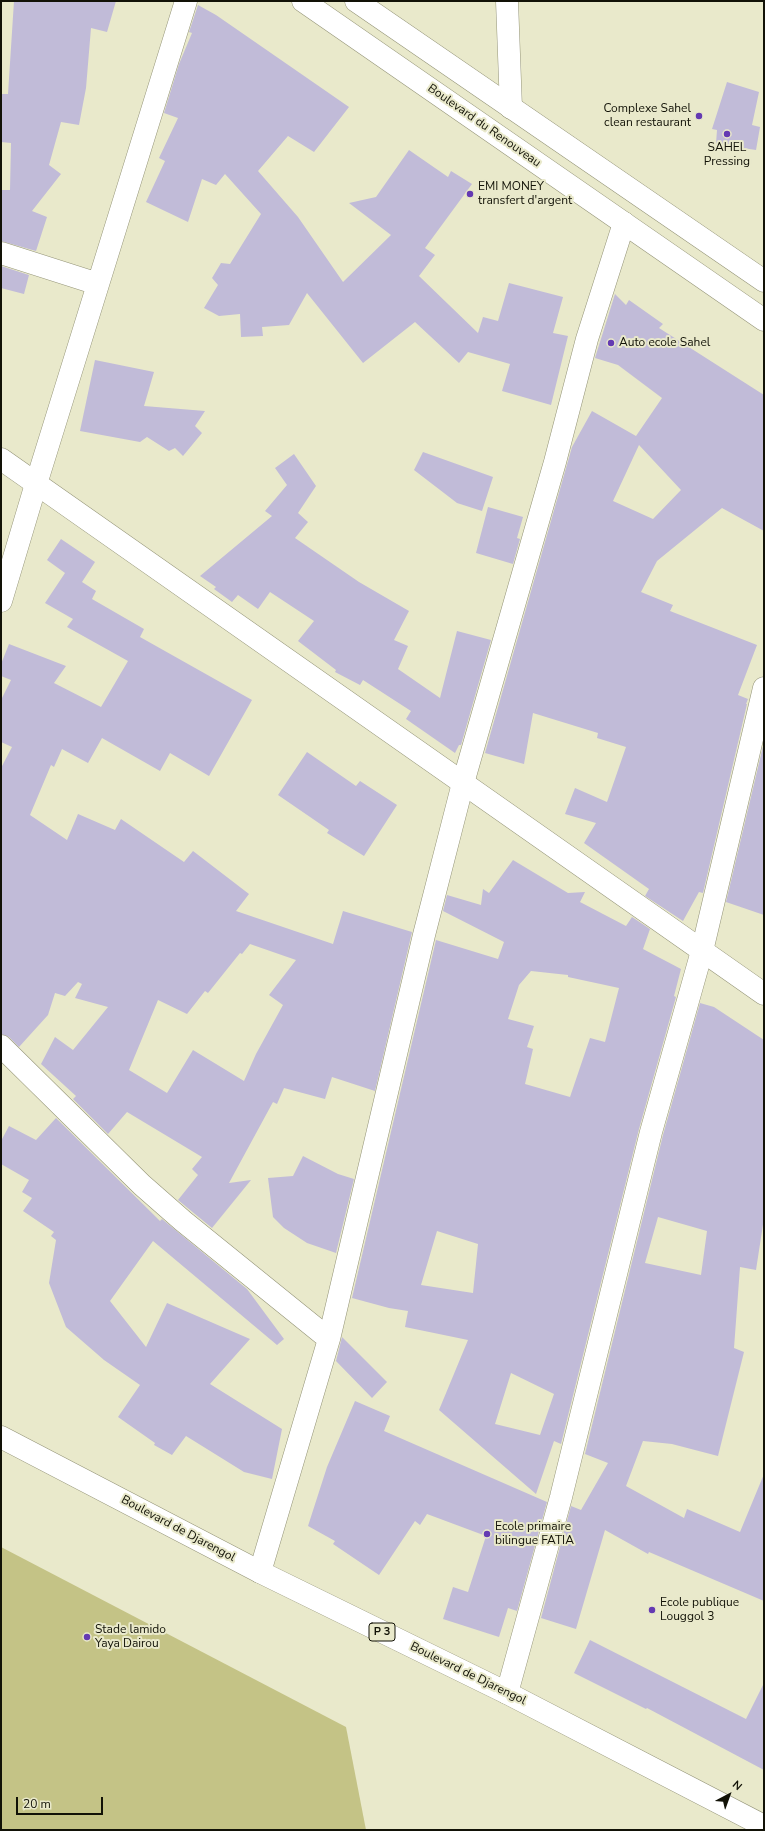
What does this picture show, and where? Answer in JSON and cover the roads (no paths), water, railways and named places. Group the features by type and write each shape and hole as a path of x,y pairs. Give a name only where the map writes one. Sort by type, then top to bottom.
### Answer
{"street":[{"path":"1,601 186,1"},
{"name":"Boulevard du Renouveau","path":"303,1 764,320"},
{"path":"356,1 764,281"},
{"path":"507,1 511,108"},
{"path":"260,1572 329,1339 424,935 463,783 555,462 587,339 624,223"},
{"path":"1,254 98,284"},
{"path":"1,459 764,994"},
{"path":"507,1693 561,1497 651,1132 702,951 764,688"},
{"path":"1,1046 142,1185 182,1221 329,1339"},
{"name":"Boulevard de Djarengol","path":"1,1437 260,1572 507,1693 764,1826"}],"place":[{"name":"Complexe Sahel clean restaurant","path":"699,116"},
{"name":"SAHEL Pressing","path":"727,134"},
{"name":"EMI MONEY transfert d'argent","path":"470,194"},
{"name":"Auto ecole Sahel","path":"611,343"},
{"name":"Ecole primaire bilingue FATIA","path":"487,1534"},
{"name":"Ecole publique Louggol 3","path":"652,1610"},
{"name":"Stade lamido Yaya Dairou","path":"87,1637"}]}
